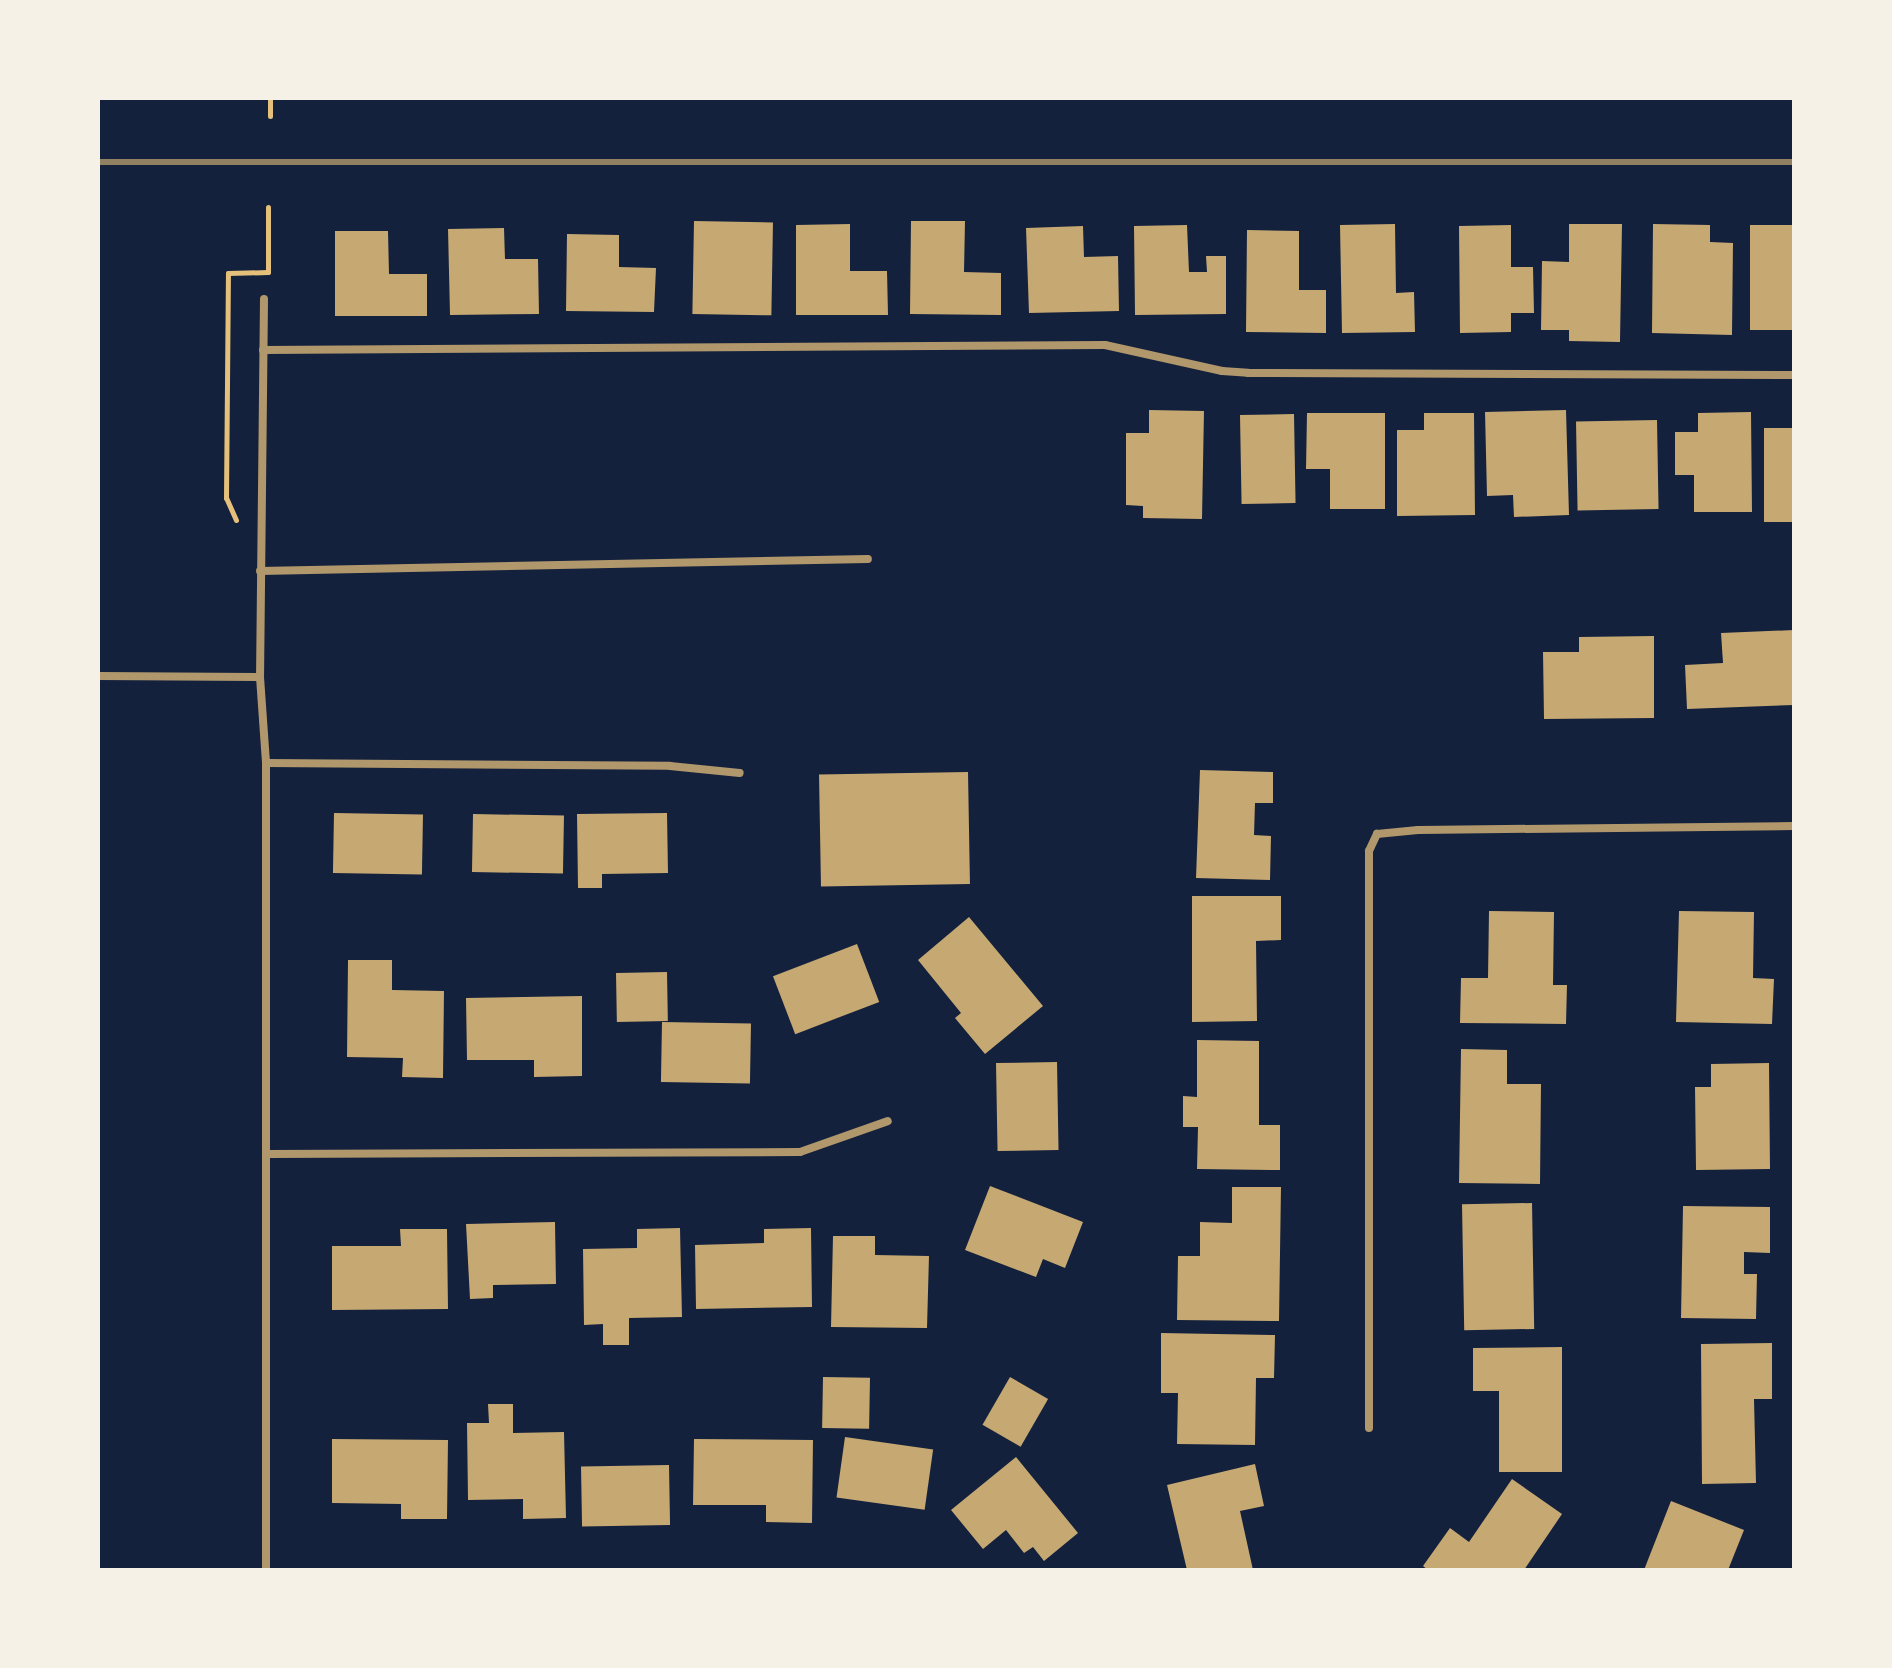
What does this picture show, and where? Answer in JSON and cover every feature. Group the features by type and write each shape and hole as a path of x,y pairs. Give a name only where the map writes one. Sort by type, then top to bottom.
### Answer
{"street":[{"path":"264,299 260,677 266,763 266,1570"},
{"path":"263,350 1105,345 1222,371 1248,373 1794,375"},
{"path":"260,571 868,559"},
{"path":"98,676 260,677"},
{"path":"266,763 670,766 740,773"},
{"path":"1369,1428 1369,851 1377,834 1393,831 1794,826"},
{"path":"267,1154 800,1152 888,1121"}],"path":[{"path":"270,98 270,116"}],"building":[{"path":"694,221 773,222 771,315 692,314"},
{"path":"911,221 965,221 964,272 1001,273 1001,315 910,314"},
{"path":"850,224 850,271 887,271 888,315 796,315 796,225"},
{"path":"1395,224 1396,293 1414,292 1415,332 1342,333 1340,225"},
{"path":"1569,224 1622,224 1620,342 1569,341 1569,330 1541,330 1542,261 1569,262"},
{"path":"1653,224 1710,225 1710,242 1733,243 1732,335 1652,333"},
{"path":"1187,225 1189,272 1207,272 1206,256 1226,256 1226,314 1135,315 1134,226"},
{"path":"1511,225 1511,267 1533,267 1534,313 1511,313 1511,332 1460,333 1459,226"},
{"path":"1750,225 1794,225 1794,330 1750,330"},
{"path":"1083,226 1084,257 1118,256 1119,311 1029,313 1026,228"},
{"path":"504,228 505,259 538,259 539,314 450,315 448,229"},
{"path":"1247,230 1299,231 1299,290 1326,290 1326,333 1246,332"},
{"path":"335,231 388,231 389,274 427,274 427,316 335,316"},
{"path":"567,234 619,235 619,267 656,268 654,312 566,311"},
{"path":"1149,410 1204,411 1202,519 1143,518 1143,506 1126,505 1126,433 1149,433"},
{"path":"1566,410 1569,515 1514,517 1513,495 1487,496 1485,412"},
{"path":"1751,412 1752,512 1694,512 1694,475 1675,475 1675,432 1698,432 1698,413"},
{"path":"1307,413 1385,413 1385,509 1330,509 1330,469 1306,469"},
{"path":"1424,413 1474,413 1475,515 1397,516 1397,430 1424,430"},
{"path":"1294,414 1296,503 1242,504 1240,415"},
{"path":"1657,420 1659,509 1578,510 1576,421"},
{"path":"1764,428 1794,428 1794,522 1764,522"},
{"path":"1794,630 1794,705 1687,709 1685,665 1723,663 1721,633"},
{"path":"1654,636 1654,718 1544,719 1543,652 1579,652 1579,637"},
{"path":"1200,770 1273,772 1273,803 1255,803 1254,835 1271,836 1270,880 1196,878"},
{"path":"968,772 970,884 821,887 819,775"},
{"path":"334,813 423,815 422,875 333,873"},
{"path":"667,813 668,873 602,874 602,888 578,888 577,814"},
{"path":"473,814 564,816 563,874 472,872"},
{"path":"1192,896 1281,896 1281,940 1256,941 1257,1021 1192,1022"},
{"path":"1489,911 1554,912 1553,985 1567,985 1566,1024 1460,1023 1461,978 1488,978"},
{"path":"1679,911 1754,912 1753,978 1774,979 1772,1024 1676,1022"},
{"path":"969,917 1043,1006 985,1054 955,1018 961,1013 918,960"},
{"path":"857,944 879,1002 795,1034 773,976"},
{"path":"348,960 392,960 392,990 444,991 443,1078 402,1077 403,1058 347,1057"},
{"path":"667,972 668,1021 617,1022 616,973"},
{"path":"582,996 582,1076 534,1077 534,1060 467,1060 466,998"},
{"path":"662,1022 751,1024 750,1084 661,1082"},
{"path":"1197,1040 1259,1041 1259,1125 1280,1125 1280,1170 1197,1169 1198,1127 1183,1127 1183,1096 1197,1097"},
{"path":"1461,1049 1507,1050 1507,1084 1541,1084 1540,1184 1459,1183"},
{"path":"1057,1062 1059,1150 998,1151 996,1063"},
{"path":"1769,1063 1770,1169 1696,1170 1695,1087 1711,1087 1711,1064"},
{"path":"990,1186 1083,1222 1065,1268 1043,1259 1036,1277 965,1250"},
{"path":"1232,1187 1281,1187 1279,1321 1177,1320 1178,1256 1200,1256 1200,1222 1232,1223"},
{"path":"1532,1203 1534,1329 1464,1330 1462,1204"},
{"path":"1683,1206 1770,1207 1770,1253 1744,1252 1744,1274 1757,1274 1756,1319 1681,1318"},
{"path":"555,1222 556,1284 493,1285 493,1298 470,1299 466,1224"},
{"path":"680,1228 682,1317 629,1318 629,1345 603,1345 603,1324 584,1325 583,1249 637,1248 637,1229"},
{"path":"811,1228 812,1307 696,1309 695,1245 764,1243 764,1229"},
{"path":"400,1229 447,1229 448,1309 332,1310 332,1246 401,1246"},
{"path":"833,1236 875,1236 875,1255 929,1256 927,1328 831,1327"},
{"path":"1161,1333 1275,1335 1274,1378 1256,1378 1255,1445 1177,1444 1178,1393 1161,1393"},
{"path":"1772,1343 1772,1399 1754,1399 1756,1483 1702,1484 1701,1344"},
{"path":"1562,1347 1562,1472 1499,1472 1499,1391 1473,1391 1473,1348"},
{"path":"823,1377 870,1378 869,1429 822,1428"},
{"path":"1010,1377 1048,1399 1021,1447 982,1425"},
{"path":"488,1404 513,1404 513,1433 564,1432 566,1518 523,1519 523,1499 468,1500 467,1423 489,1423"},
{"path":"845,1437 933,1449 925,1510 837,1497"},
{"path":"332,1439 448,1440 447,1519 401,1519 401,1504 332,1503"},
{"path":"694,1439 813,1440 812,1523 766,1522 766,1505 693,1505"},
{"path":"1016,1457 1078,1533 1044,1561 1033,1547 1024,1553 1006,1530 983,1549 951,1510"},
{"path":"1255,1464 1264,1506 1240,1511 1253,1570 1187,1570 1167,1485"},
{"path":"669,1465 670,1525 582,1527 581,1467"},
{"path":"1512,1479 1562,1514 1524,1570 1428,1570 1423,1566 1450,1528 1469,1542"},
{"path":"1671,1501 1744,1530 1728,1570 1644,1570"}],"railway":[{"path":"98,162 1794,162"}]}
